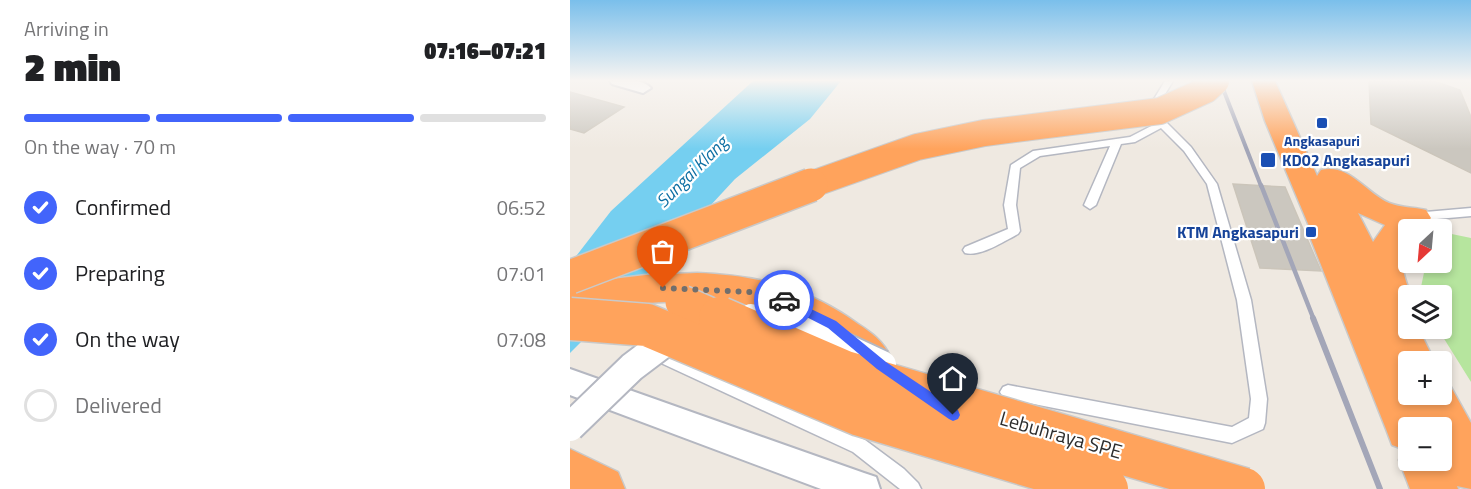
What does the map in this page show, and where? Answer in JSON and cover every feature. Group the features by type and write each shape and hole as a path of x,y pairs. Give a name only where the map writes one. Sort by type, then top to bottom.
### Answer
{"highway":[{"path":"570,277 852,169 917,147 984,134 1160,111 1177,104"},
{"path":"1271,104 1325,226 1326,237 1403,417"},
{"path":"1291,104 1322,172 1411,351"},
{"path":"1322,172 1346,186 1361,202 1376,211 1392,217 1415,218"},
{"path":"1412,351 1389,282 1384,255 1400,227 1415,218"},
{"path":"570,298 641,288 707,289 752,292 789,302 832,324 882,365 1061,489"},
{"name":"Lebuhraya SPE","path":"570,298 682,302 845,372 1244,489"},
{"path":"570,319 647,325 860,415 1107,489"},
{"path":"1438,405 1471,469"},
{"path":"1427,471 1434,489"},
{"path":"570,472 601,489"}],"street":[{"path":"570,427 657,346 693,324 706,320 737,314 758,315 808,331 882,365"},
{"path":"573,383 864,489"}],"lane":[{"path":"1008,392 1232,435 1257,423 1259,399 1244,300 1212,184 1188,149 1162,124 1159,104"},
{"path":"969,250 1014,231 1010,205 1015,167 1037,153 1116,144 1132,140 1162,124"},
{"path":"1090,205 1116,144"},
{"path":"1415,218 1411,218 1442,213 1471,212"},
{"path":"570,313 860,446 898,475 912,489"}],"green space":[{"path":"1452,234 1471,238 1471,382 1444,339 1452,339 1452,285 1421,285 1424,273 1452,273"}],"water":[{"name":"Sungai Klang","path":"728,104 822,104 810,119 735,179 622,301 570,353 570,264 611,211"}],"building":[{"path":"570,104 613,104 624,107 584,133 570,129"},
{"path":"1370,104 1466,104 1471,117 1471,173 1371,124"},
{"path":"1233,184 1285,187 1321,271 1260,268"}],"railway":[{"path":"1229,104 1261,186"},
{"path":"1261,185 1314,320"},
{"path":"1313,318 1380,489"}],"way so far":[{"path":"663,288 752,292 784,300"}],"place":[{"name":"Angkasapuri","path":"1322,123"},
{"name":"KD02 Angkasapuri","path":"1268,160"},
{"name":"KTM Angkasapuri","path":"1311,232"}],"route":[{"path":"784,300 832,324 882,365 953,415"}]}
